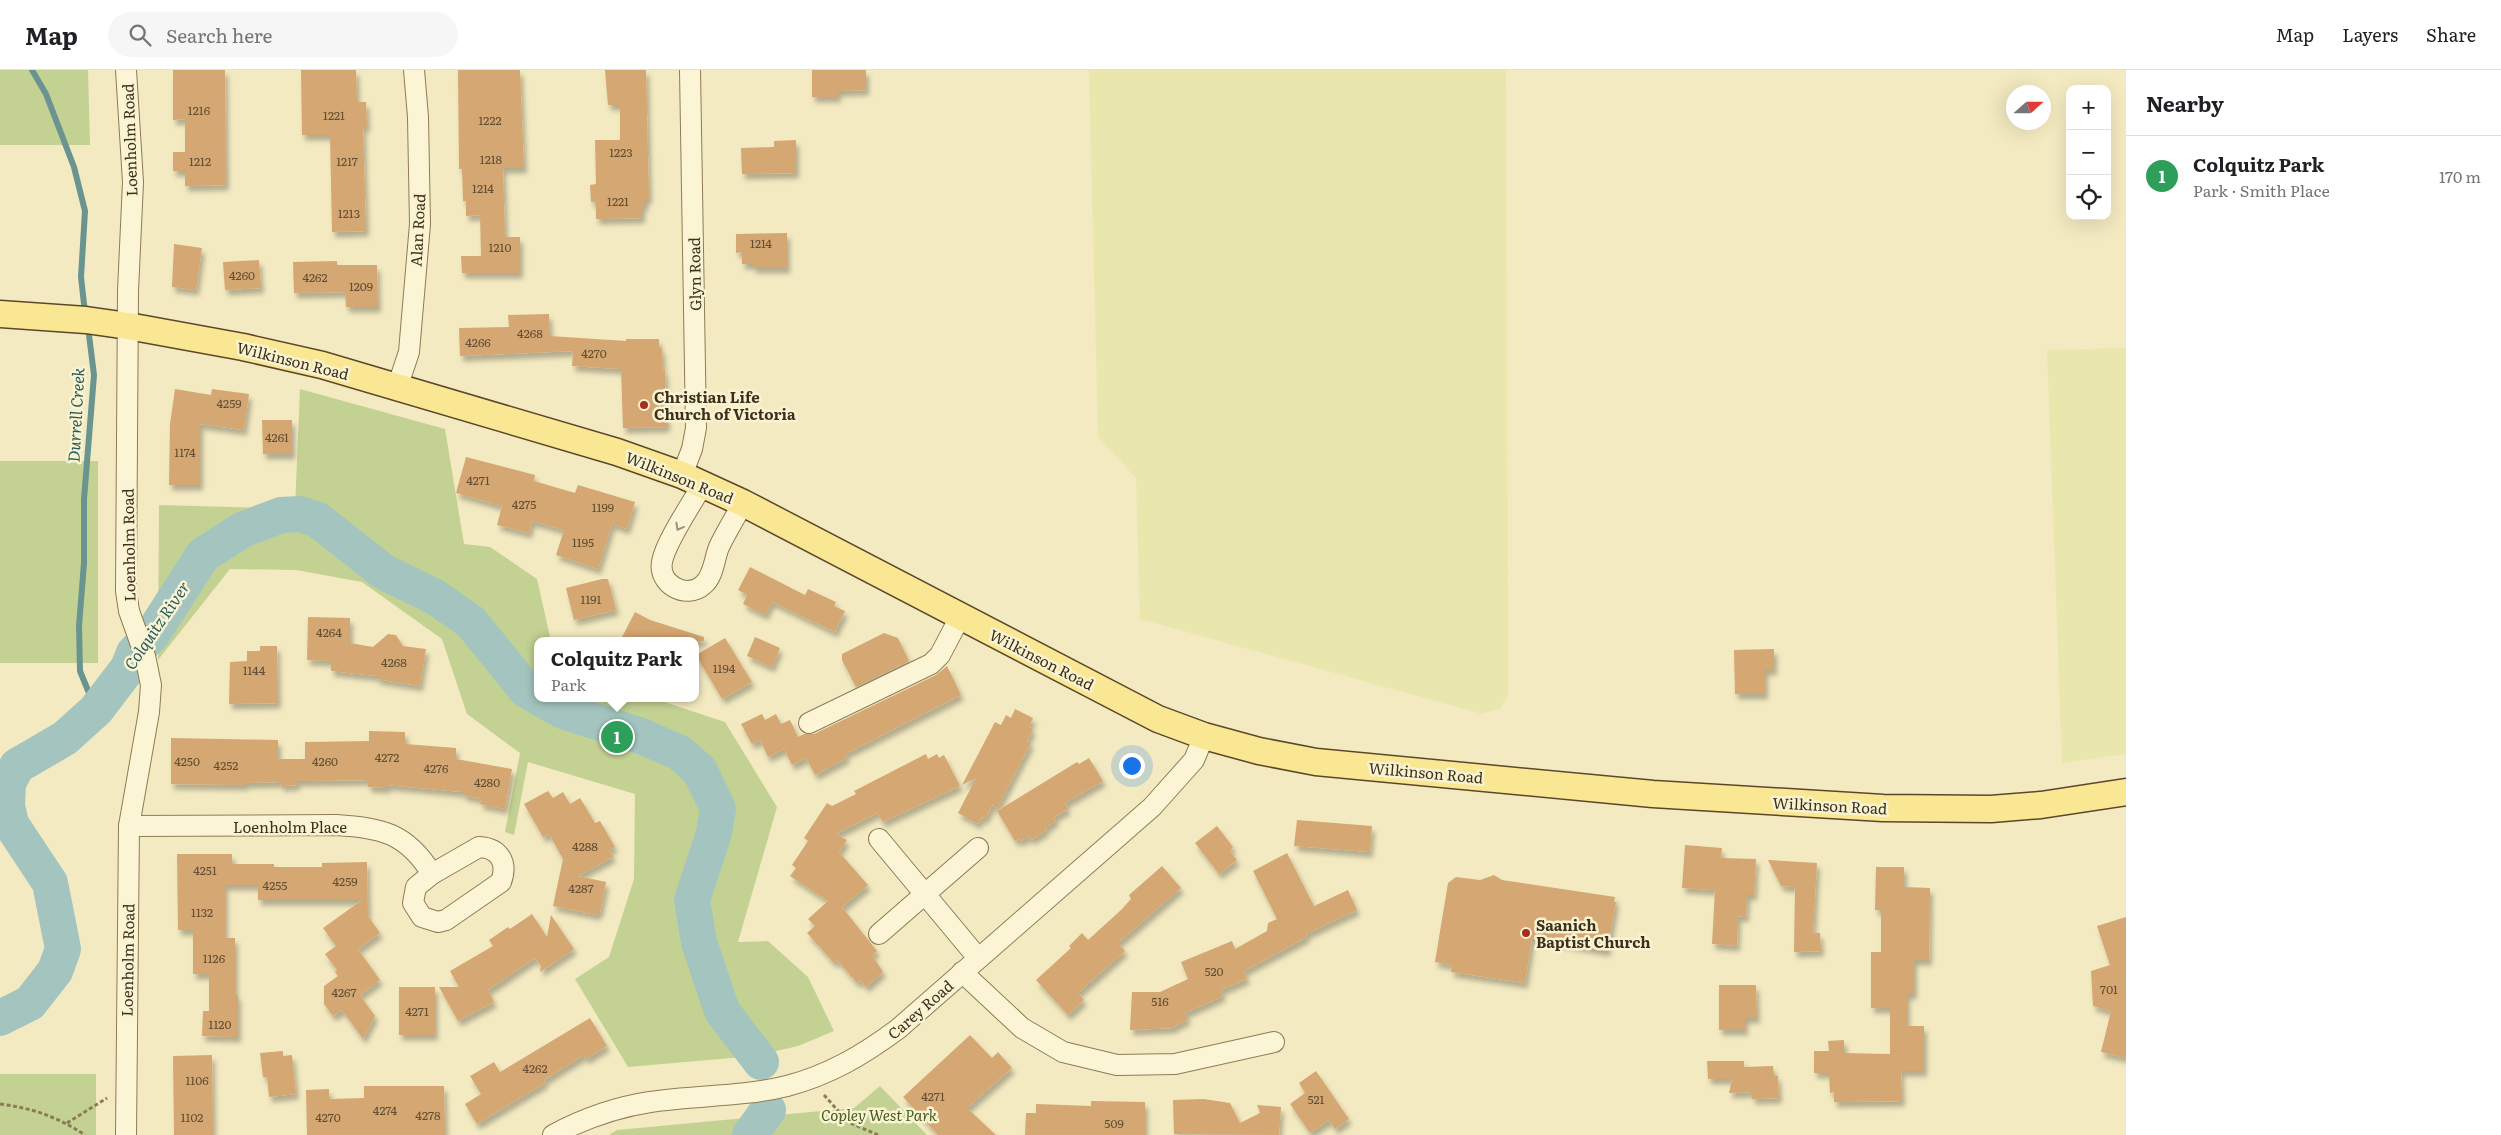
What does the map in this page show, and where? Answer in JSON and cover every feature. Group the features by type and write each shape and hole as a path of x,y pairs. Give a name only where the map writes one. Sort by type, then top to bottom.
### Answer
{"main road":[{"name":"Wilkinson Road","path":"0,314 86,320 243,347 322,365 618,452 692,480 743,503 1158,719 1204,736 1259,751 1316,762 1653,794 1883,808 1991,809 2042,805 2126,792"}],"street":[{"name":"Loenholm Road","path":"126,70 133,182 128,326 126,591 134,629 145,656 151,685 149,712 129,826 126,1135"},
{"name":"Alan Road","path":"397,388 409,352 420,224 418,117 414,70"},
{"name":"Glyn Road","path":"690,70 696,428 692,449 692,480 663,556 663,574 668,583 675,589 684,591 694,590 702,586 709,578 719,548 743,503"},
{"path":"809,723 931,664 940,655 960,617"},
{"name":"Carey Road","path":"553,1135 623,1108 650,1102 750,1092 785,1086 814,1078 839,1068 872,1049 898,1029 1152,808 1194,760 1204,736"},
{"name":"Loenholm Place","path":"129,826 336,825 370,827 390,833 406,844 423,860 432,874"},
{"path":"879,839 926,893 978,958"},
{"path":"479,847 496,851 505,866 501,882 495,889 446,920 438,922 422,917 413,903 416,887 432,874 479,847"},
{"path":"879,934 978,848"},
{"path":"962,972 1022,1028 1063,1052 1117,1065 1175,1064 1274,1042"}],"path":[{"path":"67,1122 94,1108 126,1078"},
{"path":"814,1078 828,1101 848,1122 878,1135"},
{"path":"0,1104 25,1107 67,1122 85,1135"}],"shaded area":[{"path":"1089,70 1506,70 1508,695 1501,708 1482,714 1140,619 1136,478 1098,437"},
{"path":"2126,348 2126,754 2062,763 2047,350"}],"green space":[{"path":"0,70 88,70 90,145 0,145"},
{"path":"300,389 445,429 464,544 490,547 537,579 550,637 534,637 534,702 664,702 725,722 777,807 738,942 768,941 808,977 834,1031 798,1046 755,1056 628,1067 575,979 609,957 634,879 635,794 528,762 514,835 505,832 520,753 467,714 442,639 362,582 296,570 230,569 158,660 159,505 295,509"},
{"path":"0,461 98,461 98,663 0,663"},
{"path":"0,1074 96,1074 96,1135 0,1135"},
{"name":"Copley West Park","path":"880,1086 927,1135 609,1135 617,1130 854,1108"}],"building":[{"path":"173,70 225,70 226,185 185,186 185,171 173,171 173,152 185,152 185,119 173,120"},
{"path":"301,70 356,70 357,102 366,102 367,127 363,127 366,231 332,232 330,135 302,135"},
{"path":"458,70 520,70 524,168 503,168 505,237 520,237 520,273 462,273 461,256 481,256 480,215 466,216 466,201 463,201 462,169 459,169"},
{"path":"605,70 646,70 649,199 645,199 645,206 642,206 642,218 596,219 596,202 591,202 590,185 596,184 595,140 620,140 620,105 608,105"},
{"path":"812,70 866,70 866,90 838,91 838,97 812,97"},
{"path":"796,140 796,173 742,174 741,148 774,147 774,141"},
{"path":"787,233 787,268 753,268 753,264 742,264 742,252 736,253 736,234"},
{"path":"174,244 202,248 196,290 172,287"},
{"path":"259,260 261,288 225,290 223,262"},
{"path":"337,261 337,265 377,265 378,307 346,307 345,292 294,293 293,262"},
{"path":"549,314 550,336 626,341 626,339 659,339 659,348 662,348 663,371 665,370 667,427 623,428 621,369 572,366 573,351 460,356 459,328 509,327 508,315"},
{"path":"175,389 211,395 212,389 249,394 244,430 200,424 200,485 169,485 170,424"},
{"path":"262,420 292,420 292,454 263,454"},
{"path":"466,457 535,475 534,481 575,493 578,485 635,502 627,529 612,524 598,569 556,555 564,530 532,521 529,533 497,525 502,506 456,493"},
{"path":"750,567 805,595 808,589 836,602 834,606 845,611 835,632 772,602 765,615 743,604 747,595 738,590"},
{"path":"608,579 616,610 574,620 566,588"},
{"path":"635,612 650,620 704,637 704,641 699,641 699,637 622,637"},
{"path":"308,617 350,618 350,643 373,647 388,634 396,635 403,646 426,649 420,686 377,679 377,676 331,671 331,661 307,660"},
{"path":"884,633 898,638 909,661 856,687 842,660 842,654"},
{"path":"755,637 780,648 772,667 747,656"},
{"path":"725,638 752,682 722,699 699,660 699,653"},
{"path":"260,646 277,646 278,703 229,704 230,662 247,661 247,651 260,651"},
{"path":"1774,649 1774,670 1765,670 1765,694 1735,694 1734,650"},
{"path":"947,666 961,695 845,754 847,758 815,775 806,758 792,765 784,749 768,757 760,740 752,744 741,724 762,714 765,720 776,714 781,724 790,720 798,737 804,734 814,734 936,675"},
{"path":"1015,709 1033,718 1029,727 1033,729 1027,741 1031,743 996,810 993,804 985,819 982,817 978,824 958,813 976,778 962,785 995,722 1001,725 1006,715 1011,718"},
{"path":"369,731 405,732 405,744 456,748 456,759 512,769 505,809 480,804 481,799 463,795 463,792 387,785 387,788 368,787 368,780 297,781 297,785 281,786 280,782 245,783 245,785 171,784 171,738 278,740 278,759 305,759 305,742 369,741"},
{"path":"926,754 928,759 937,754 939,758 944,755 960,786 883,822 877,813 836,834 847,840 839,852 868,885 842,907 877,951 872,955 883,972 866,987 860,980 857,983 837,960 834,963 807,933 815,926 808,919 828,901 790,876 796,868 792,865 808,841 804,838 827,803 832,806 856,794 854,791"},
{"path":"1089,758 1103,781 1065,803 1068,809 1054,817 1056,821 1045,828 1047,830 1031,840 1029,836 1021,841 1019,839 1015,841 997,811 1077,762 1079,764"},
{"path":"548,791 553,798 563,792 570,804 580,798 595,823 600,821 615,847 609,850 613,857 578,876 606,882 600,912 597,915 553,906 563,859 549,834 543,837 524,804"},
{"path":"1297,820 1372,826 1370,852 1294,846"},
{"path":"1217,826 1233,847 1230,851 1237,860 1219,874 1195,843"},
{"path":"1685,845 1722,848 1721,858 1756,859 1754,895 1747,895 1746,917 1738,916 1737,946 1712,944 1715,890 1682,888"},
{"path":"1287,853 1314,906 1348,890 1357,910 1306,934 1307,937 1244,971 1247,979 1221,990 1223,996 1185,1013 1188,1019 1172,1028 1130,1030 1132,992 1160,992 1188,979 1181,962 1232,941 1235,949 1267,931 1268,923 1277,919 1253,871"},
{"path":"177,854 232,854 232,864 274,864 274,867 322,867 322,863 367,862 368,916 380,933 358,949 380,980 360,995 375,1016 363,1039 342,1010 333,1016 324,1004 324,986 338,976 335,972 337,970 325,954 336,946 323,928 362,900 258,900 258,885 225,885 225,938 235,938 235,995 238,995 238,1037 202,1036 203,1011 209,1011 209,974 193,974 193,930 178,930"},
{"path":"1768,860 1817,863 1813,933 1820,933 1821,951 1794,952 1795,887 1781,886"},
{"path":"1162,866 1181,888 1118,943 1125,951 1078,993 1084,1000 1068,1015 1036,980 1071,948 1069,946 1082,933 1088,940 1121,910 1131,899 1129,895"},
{"path":"1876,867 1904,867 1904,887 1930,888 1929,960 1914,960 1914,994 1907,994 1907,1026 1924,1026 1924,1071 1901,1071 1902,1101 1834,1102 1834,1092 1830,1093 1829,1073 1814,1073 1814,1051 1829,1051 1828,1041 1844,1040 1844,1053 1890,1054 1890,1008 1871,1008 1871,952 1881,952 1881,910 1875,910"},
{"name":"Saanich Baptist Church","path":"1494,875 1502,880 1615,897 1614,902 1616,902 1607,951 1532,938 1525,983 1451,972 1452,965 1435,962 1448,883 1456,877 1480,880"},
{"path":"532,914 547,937 551,915 574,949 540,972 541,966 535,958 488,990 494,1002 458,1021 439,987 459,987 450,971 493,946 489,940"},
{"path":"2126,917 2126,1058 2101,1052 2111,1011 2093,1006 2091,971 2110,965 2097,926"},
{"path":"1719,985 1756,985 1757,1018 1745,1018 1745,1030 1719,1030"},
{"path":"399,987 435,987 435,1035 399,1035"},
{"path":"590,1018 607,1046 586,1059 584,1055 544,1080 545,1083 477,1124 465,1104 481,1094 470,1076 494,1062 500,1072"},
{"path":"970,1035 992,1058 998,1052 1012,1068 967,1108 996,1135 938,1135 903,1097"},
{"path":"283,1051 283,1056 292,1055 296,1094 269,1097 267,1077 263,1077 260,1053"},
{"path":"212,1055 213,1135 174,1135 173,1056"},
{"path":"1707,1061 1744,1061 1744,1067 1773,1066 1774,1076 1778,1076 1779,1098 1752,1099 1752,1092 1729,1093 1732,1079 1708,1079"},
{"path":"1316,1071 1349,1119 1335,1129 1329,1120 1310,1133 1290,1104 1305,1093 1299,1083"},
{"path":"364,1086 444,1086 445,1135 307,1135 306,1090 329,1089 329,1099 364,1098"},
{"path":"1204,1099 1230,1103 1240,1123 1260,1113 1257,1105 1281,1107 1279,1135 1174,1134 1173,1100"},
{"path":"1091,1101 1145,1102 1145,1135 1025,1135 1026,1113 1036,1113 1036,1104 1091,1106"}],"waterway":[{"name":"Durrell Creek","path":"32,70 46,94 74,167 85,211 81,277 85,313"},
{"name":"Durrell Creek","path":"88,327 94,375 84,499 84,563 79,626 80,671 96,710"},
{"name":"Colquitz River","path":"0,1018 30,1003 55,971 63,949 50,883 11,824 7,806 8,783 17,766 65,738 96,710 128,668 134,653 153,633 203,555 242,530 281,515 300,514 318,520 384,572 435,597 471,622 526,690 534,695"},
{"name":"Colquitz River","path":"547,702 563,711 641,736 680,753 700,771 718,809 714,833 692,900 699,942 722,1011 761,1062"},
{"name":"Colquitz River","path":"750,1135 768,1110"}],"place":[{"name":"Christian Life Church of Victoria","path":"644,405"},
{"name":"Colquitz Park","path":"617,737"},
{"name":"Saanich Baptist Church","path":"1526,933"}]}
